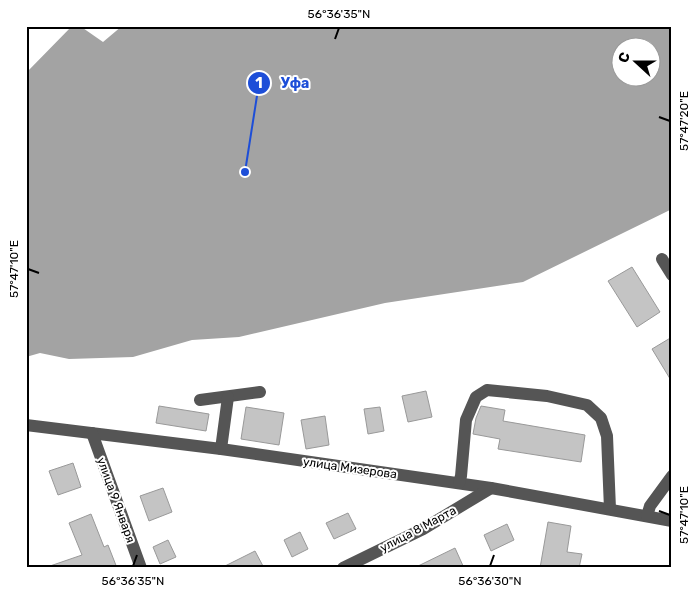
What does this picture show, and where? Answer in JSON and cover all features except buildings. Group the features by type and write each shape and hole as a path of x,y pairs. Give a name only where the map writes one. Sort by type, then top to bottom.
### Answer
{"street":[{"path":"662,259 672,275"},
{"path":"459,483 466,420 476,397 487,390 547,396 586,405 601,418 607,436 610,509"},
{"path":"200,400 260,392"},
{"path":"221,449 228,397"},
{"name":"улица Мизерова","path":"26,426 92,432 459,483 672,520"},
{"name":"улица 9 Января","path":"92,432 141,568"},
{"path":"647,516 650,506 672,476"},
{"name":"улица 8 Марта","path":"343,568 423,529 491,488"}],"shaded area":[{"path":"72,26 80,26 103,42 122,26 672,26 672,209 523,282 385,303 239,337 192,340 133,357 69,359 40,353 26,357 26,73"}],"place":[{"name":"Уфа","path":"245,172"}]}
